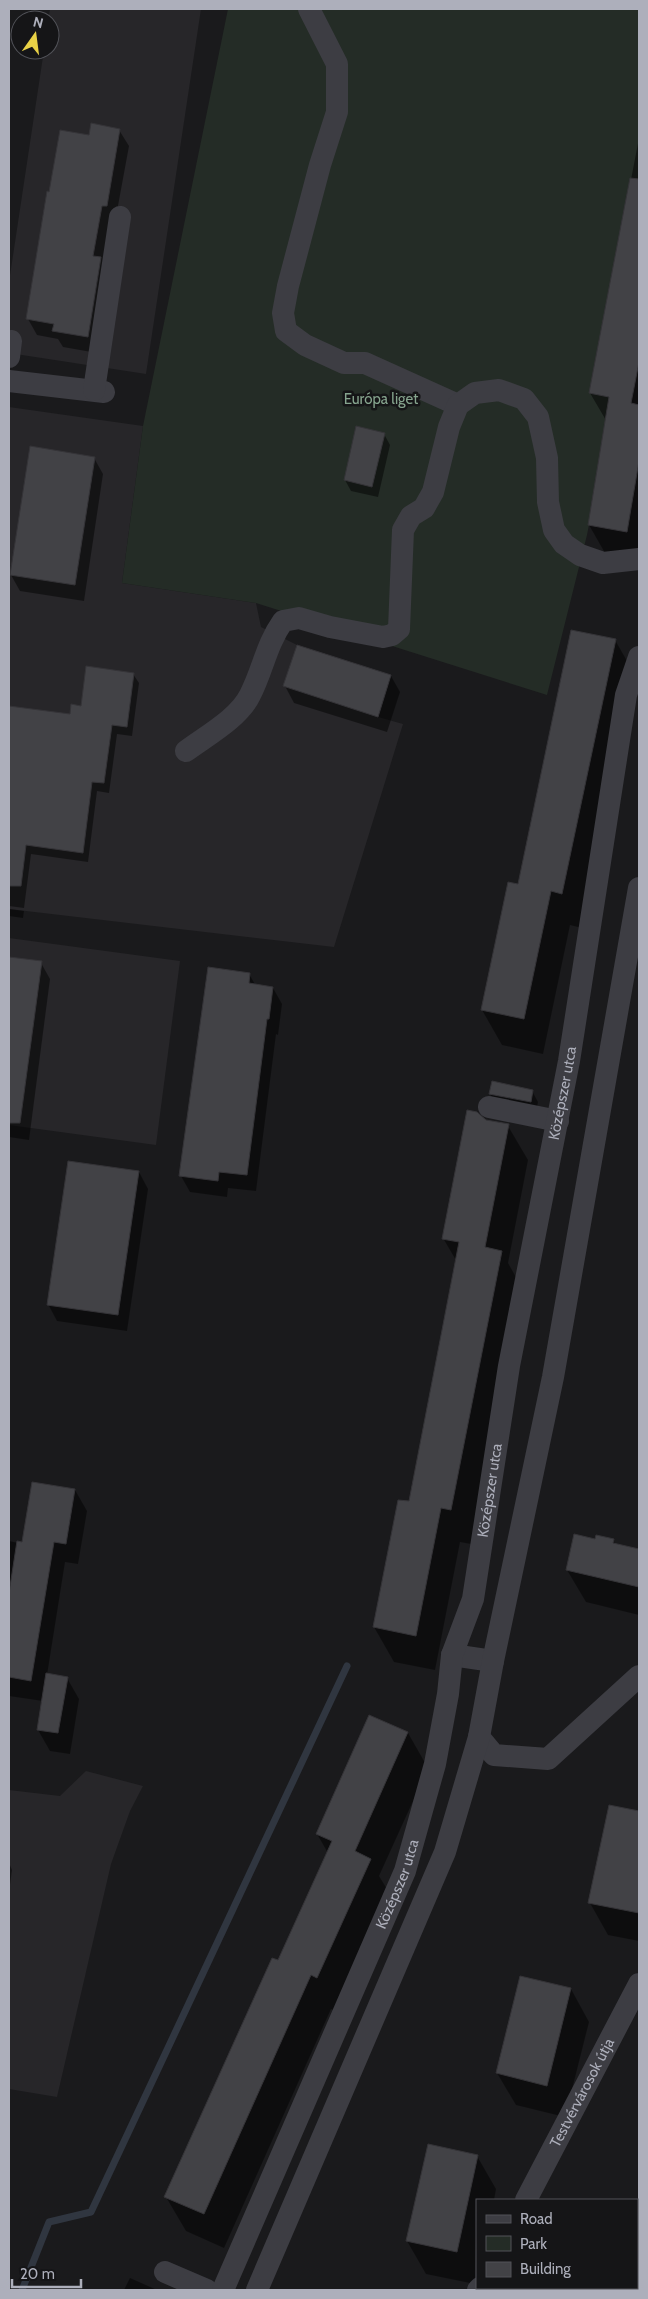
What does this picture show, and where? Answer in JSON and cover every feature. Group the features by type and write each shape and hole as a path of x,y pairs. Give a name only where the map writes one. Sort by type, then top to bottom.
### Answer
{"street":[{"path":"309,9 338,64 337,112 320,165 288,286 283,314 286,331 305,345 344,363 365,363 458,405"},
{"path":"9,381 99,391 120,217"},
{"path":"186,751 228,721 250,697 271,638 283,620 299,618 330,627 383,637 392,635 399,629 403,530 411,516 424,508 433,492 449,427 458,405 475,393 499,390 524,399 538,417 547,458 548,502 554,530 564,544 580,556 603,563 639,559"},
{"name":"Középszer utca","path":"223,2290 405,1871 435,1764 448,1694 452,1655 473,1599 509,1366 570,1061 626,696 639,657"},
{"name":"Középszer utca","path":"257,2290 445,1852 479,1737 493,1661 555,1367 639,888"},
{"path":"489,1107 558,1121"},
{"path":"452,1655 493,1661"},
{"path":"479,1737 494,1755 548,1758 639,1676"},
{"name":"Testvérvárosok útja","path":"527,2199 639,1984"},
{"path":"165,2272 207,2290"}],"shaded area":[{"path":"201,9 146,374 9,353 9,282 42,60 60,60 60,10 50,10"},
{"path":"9,407 143,426 122,583 256,603 261,627 297,645 391,675 378,717 403,724 334,947 9,909"},
{"path":"9,938 180,961 156,1145 9,1125"},
{"path":"86,1771 143,1786 130,1811 111,1864 57,2097 9,2089 9,1790 60,1796"}],"green space":[{"name":"Európa liget","path":"228,9 639,9 639,266 587,535 547,695 256,603 122,583 143,426"}],"building":[{"path":"91,123 120,129 107,206 102,206 93,256 101,257 88,337 52,331 54,324 26,319 47,191 49,192 60,130 89,135"},
{"path":"630,178 639,179 639,362 631,403 639,405 639,461 627,532 588,525 609,397 589,393"},
{"path":"356,426 385,433 372,487 344,480"},
{"path":"30,446 95,457 75,585 10,575"},
{"path":"571,630 616,639 562,894 551,891 524,1019 481,1010 508,882 518,884"},
{"path":"297,645 391,675 378,717 283,686"},
{"path":"86,666 134,673 127,727 112,725 104,783 92,782 83,853 26,845 21,886 9,886 9,706 70,714 71,704 81,706"},
{"path":"9,957 42,961 20,1123 9,1123"},
{"path":"208,967 250,973 249,983 273,987 269,1019 267,1019 247,1175 219,1172 218,1181 179,1176"},
{"path":"492,1081 533,1090 531,1102 489,1094"},
{"path":"467,1110 477,1112 486,1120 509,1124 485,1247 502,1251 451,1510 441,1508 416,1636 373,1627 398,1500 409,1501 459,1242 442,1239"},
{"path":"68,1161 139,1171 118,1315 47,1305"},
{"path":"32,1482 75,1489 66,1544 54,1542 31,1681 9,1677 9,1593 17,1541 22,1542"},
{"path":"574,1534 595,1539 596,1535 614,1539 613,1543 639,1549 639,1587 566,1570"},
{"path":"46,1673 68,1677 58,1733 37,1730"},
{"path":"369,1715 408,1732 355,1851 371,1859 317,1978 311,1975 204,2214 164,2197 272,1958 278,1960 332,1841 316,1834"},
{"path":"609,1805 639,1811 639,1913 588,1903"},
{"path":"520,1976 571,1988 547,2086 496,2073"},
{"path":"428,2144 478,2155 457,2252 406,2241"}],"waterway":[{"path":"22,2290 49,2222 91,2212 347,1666"}]}
